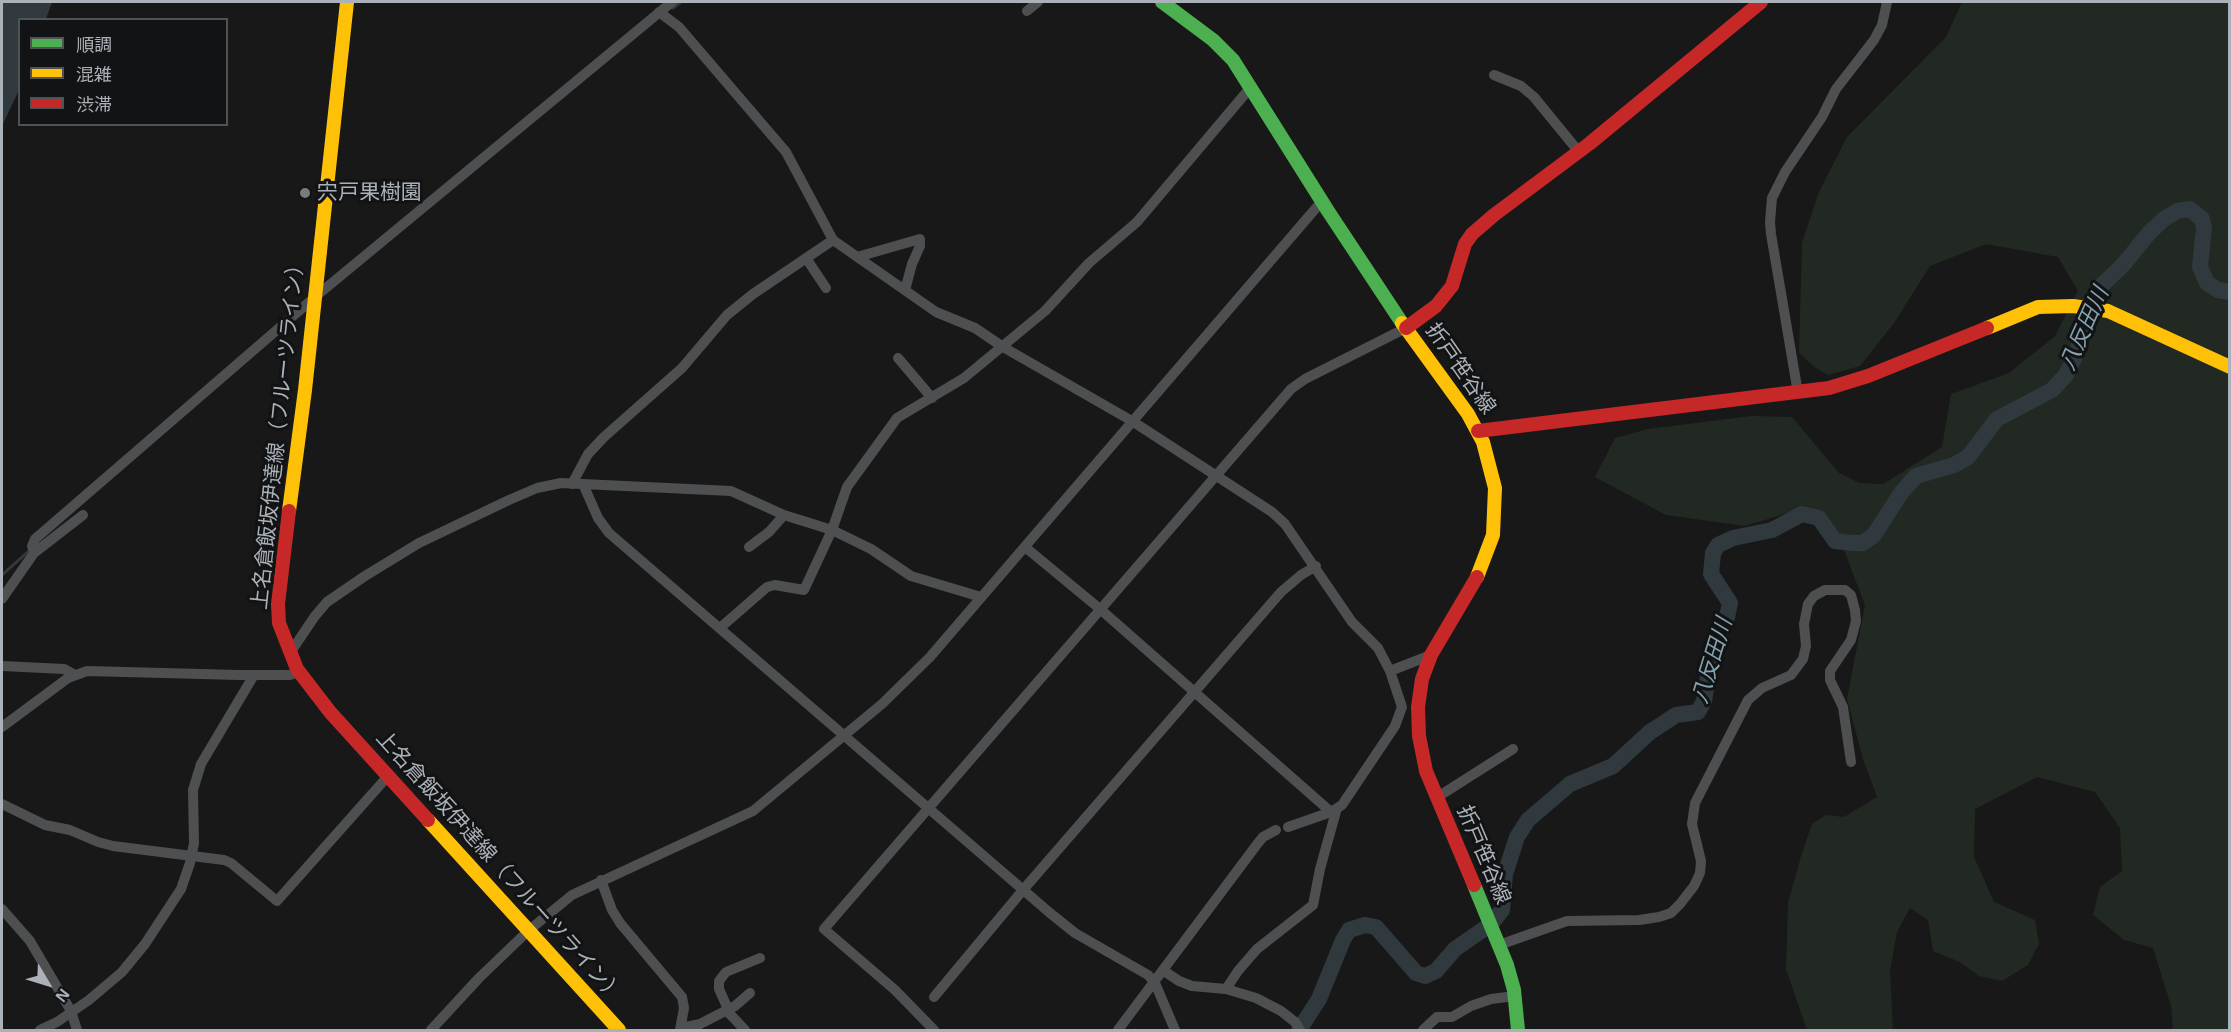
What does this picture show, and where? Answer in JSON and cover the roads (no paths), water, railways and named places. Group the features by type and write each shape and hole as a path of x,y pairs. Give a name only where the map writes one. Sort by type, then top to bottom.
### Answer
{"main road":[{"name":"上名倉飯坂伊達線（フルーツライン）","path":"347,2 315,297 278,604 279,623 300,672 330,712 619,1030"},
{"path":"1162,2 1213,40 1233,60 1406,328"},
{"name":"折戸笹谷線","path":"1518,1030 1515,996 1507,965 1426,771 1418,714 1422,679 1431,655 1480,571 1493,535 1495,488 1478,431 1406,328 1431,311 1452,286 1465,244 1472,234 1579,152 1761,2"},
{"path":"1478,431 1828,388 1868,376 2038,307 2073,306 2108,311 2229,367"}],"street":[{"path":"34,553 32,546 35,539 315,297 672,2"},
{"path":"1027,11 1038,2"},
{"path":"1798,393 1771,234 1772,198 1785,172 1822,117 1836,89 1874,40 1882,25 1887,2"},
{"path":"659,12 679,27 786,152 833,240 936,312 975,328 1003,347 1132,421 1272,512 1285,524 1316,566 1352,622 1378,648 1390,670 1402,707 1395,726 1342,805 1288,827"},
{"path":"1494,75 1521,86 1534,97 1579,152"},
{"path":"720,628 767,587 775,585 804,590 832,530 847,487 897,418 964,378 1045,312 1089,263 1137,222 1250,88"},
{"path":"431,1030 478,978 528,931 572,895 753,811 882,704 930,657 1322,201"},
{"path":"857,257 920,239 920,246 905,290"},
{"path":"833,240 726,315 682,368 588,454 578,484 606,530 844,736 1075,933 1148,975 1155,982 1174,1030"},
{"path":"806,258 826,288"},
{"path":"933,1030 895,990 824,929 1291,389 1305,379 1406,328"},
{"path":"898,358 932,398"},
{"path":"290,653 327,602 410,549 518,496 537,488 561,483 732,491 784,515 832,530 871,549 911,576 981,597"},
{"path":"2,599 34,553 83,515"},
{"path":"749,547 769,532 784,515"},
{"path":"1026,547 1334,810"},
{"path":"934,997 1023,890 1281,592 1316,566"},
{"path":"1498,945 1567,921 1639,920 1659,917 1671,913 1680,904 1694,886 1700,873 1701,861 1692,824 1695,803 1748,700 1762,688 1791,675 1803,659 1806,646 1804,624 1808,604 1814,596 1825,590 1845,590 1851,595 1856,610 1856,621 1851,640 1830,671 1830,680 1843,707 1851,762"},
{"path":"1390,670 1431,655"},
{"path":"2,666 64,669 75,675"},
{"path":"2,727 68,678 87,671 254,675 290,675 300,672"},
{"path":"40,1030 57,1022 89,1000 123,972 180,889 192,857 193,789 201,764 254,675"},
{"path":"1402,707 1418,714"},
{"path":"1437,798 1513,748"},
{"path":"2,804 31,820 70,830 98,842 224,860 231,863 277,901 388,776"},
{"path":"1226,989 1238,970 1257,949 1313,905 1334,810"},
{"path":"1118,1030 1258,843 1263,837 1276,830"},
{"path":"601,880 620,924 682,997 684,1008 681,1029 700,1024 735,1006 750,993"},
{"path":"2,909 30,940 71,1011 77,1030"},
{"path":"745,1030 727,1010 719,989 719,981 726,972 760,958"},
{"path":"1164,970 1179,981 1192,986 1226,989 1268,1003 1298,1026"},
{"path":"1423,1030 1437,1017 1452,1017 1471,1006 1491,999 1515,996"}],"waterway":[{"path":"673,8 681,2"},
{"name":"八反田川","path":"1299,1030 1319,999 1349,930 1365,925 1376,927 1416,973 1425,976 1436,971 1455,949 1491,924 1502,910 1505,874 1517,837 1528,820 1570,784 1613,766 1650,732 1676,715 1698,712 1704,701 1713,646 1726,622 1730,603 1711,574 1713,553 1718,545 1733,538 1772,530 1802,514 1819,518 1835,541 1863,543 1874,535 1901,493 1916,476 1954,465 1968,457 1997,419 2052,390 2066,375 2077,353 2086,315 2100,287 2123,265 2149,233 2177,211 2190,209 2202,219 2204,228 2200,267 2207,283 2218,290 2230,292"},
{"path":"2,575 30,550"}],"place":[{"name":"宍戸果樹園","path":"305,193"}]}
